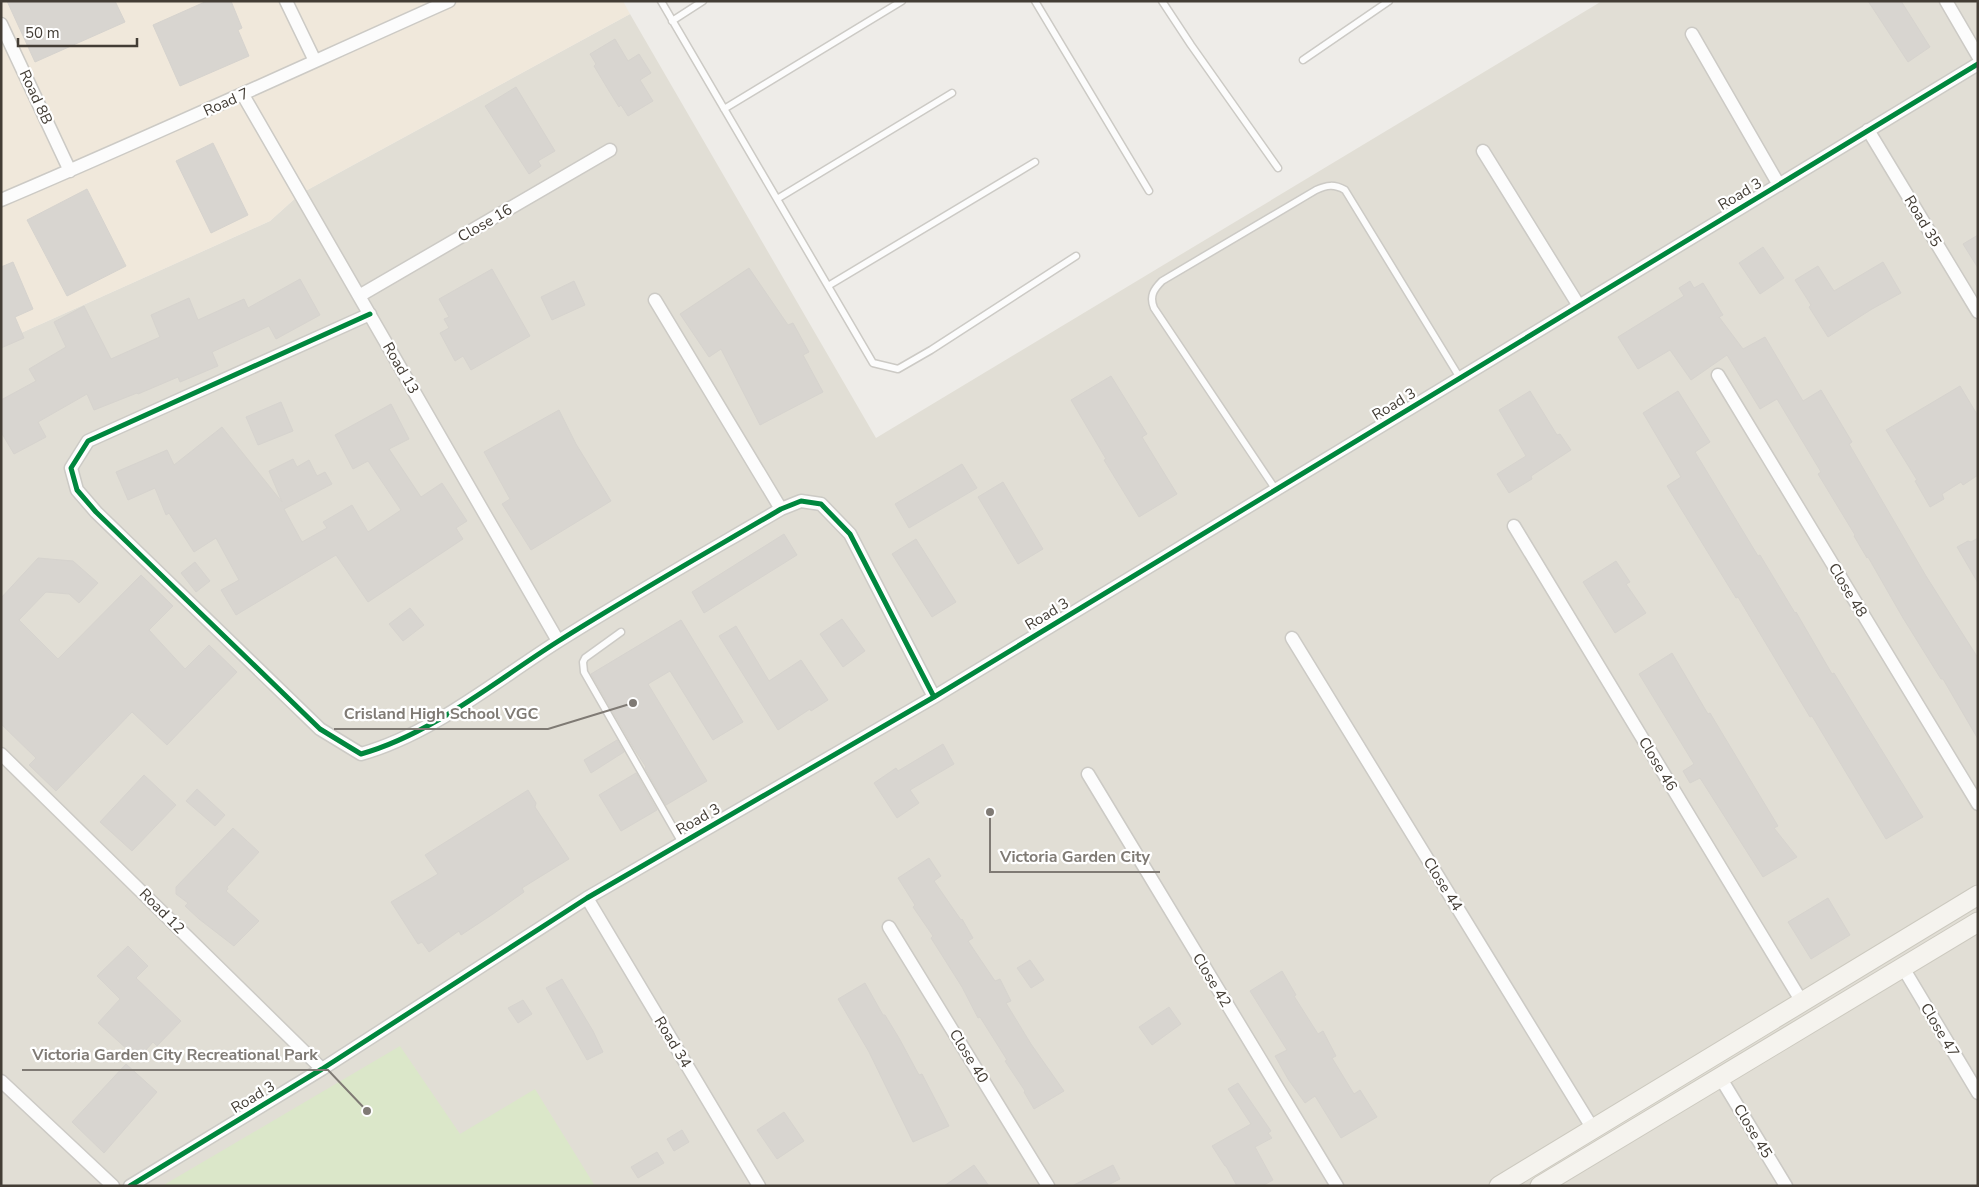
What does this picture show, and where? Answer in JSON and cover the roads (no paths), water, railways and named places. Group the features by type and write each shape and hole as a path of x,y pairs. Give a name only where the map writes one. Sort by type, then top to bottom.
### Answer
{"street":[{"path":"286,1 315,61"},
{"name":"Road 7","path":"1,200 243,95 449,1"},
{"path":"1946,1 1978,56"},
{"name":"Road 8B","path":"1,24 70,171"},
{"path":"1692,34 1778,185"},
{"name":"Road 3","path":"130,1186 322,1069 586,898 934,697 1978,64"},
{"name":"Road 13","path":"243,95 558,641"},
{"name":"Road 35","path":"1868,130 1978,312"},
{"name":"Close 16","path":"359,296 610,150"},
{"path":"1483,151 1578,306"},
{"path":"655,300 781,509"},
{"path":"370,314 88,441 71,468 76,490 96,512 320,729 361,754 386,747 424,728 558,641 781,509 801,501 821,504 850,534 934,697"},
{"name":"Close 48","path":"1718,375 1978,804"},
{"name":"Close 46","path":"1514,526 1802,1002"},
{"name":"Close 44","path":"1292,638 1593,1129"},
{"name":"Road 12","path":"1,754 322,1069"},
{"name":"Close 42","path":"1088,774 1337,1186"},
{"path":"1499,1186 1978,895"},
{"name":"Road 34","path":"586,898 759,1186"},
{"path":"1540,1186 1902,966 1978,922"},
{"name":"Close 40","path":"890,927 1048,1186"},
{"name":"Close 47","path":"1902,966 1978,1093"},
{"name":"Close 45","path":"1720,1077 1786,1186"},
{"path":"1,1081 113,1186"},
{"path":"1554,1152 1565,1170"}],"lane":[{"path":"661,1 873,363 898,369 931,350 1076,256"},
{"path":"672,21 703,1"},
{"path":"724,109 902,1"},
{"path":"1035,1 1149,191"},
{"path":"1162,1 1196,53 1278,168"},
{"path":"1303,60 1389,1"},
{"path":"777,199 952,93"},
{"path":"828,286 1035,162"},
{"path":"1276,490 1154,308 1151,301 1152,295 1162,281 1316,190 1326,185 1338,186 1345,190 1460,378"},
{"path":"621,632 585,658 583,662 584,672 682,843"}],"place":[{"name":"Crisland High School VGC","path":"633,703"},
{"name":"Victoria Garden City","path":"990,812"},
{"name":"Victoria Garden City Recreational Park","path":"367,1111"}]}
